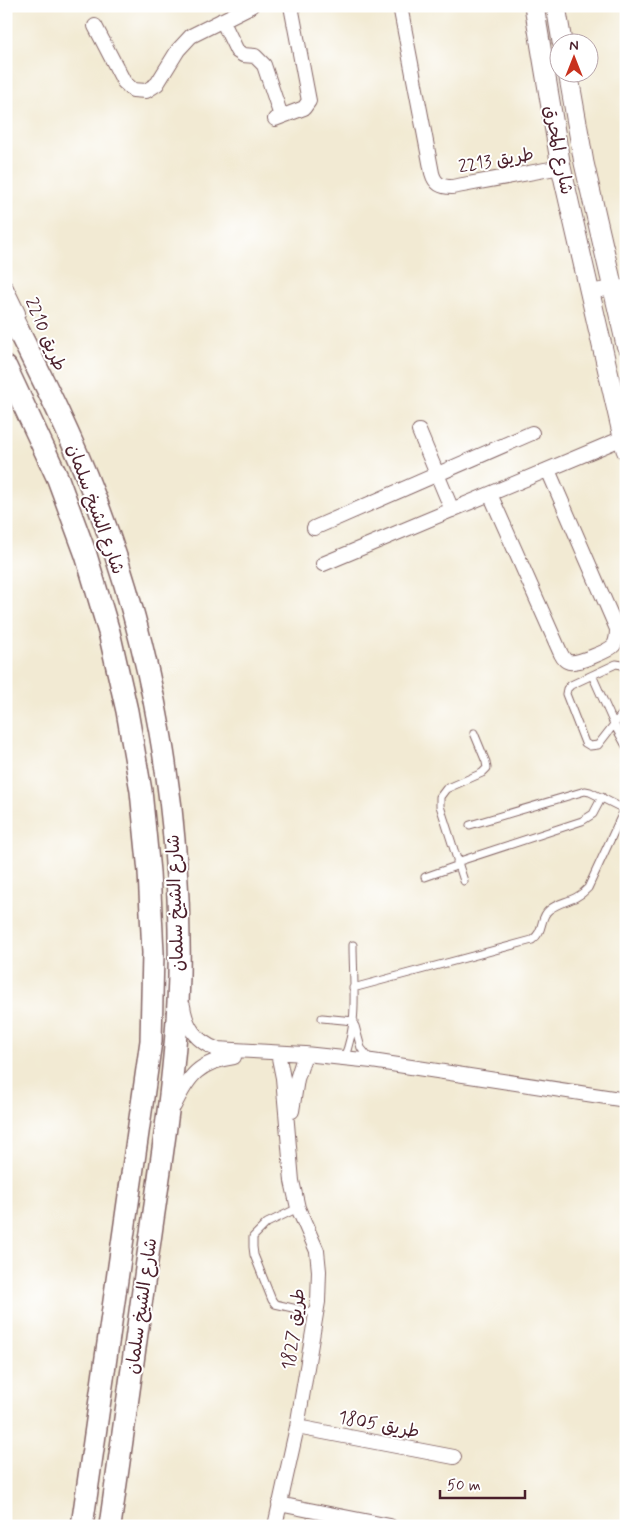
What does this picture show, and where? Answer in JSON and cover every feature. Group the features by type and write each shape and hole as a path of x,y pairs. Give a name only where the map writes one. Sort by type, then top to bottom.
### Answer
{"main road":[{"name":"شارع المحرق","path":"534,6 561,167 625,443"},
{"path":"556,6 560,32"},
{"name":"شارع المحرق","path":"570,82 584,164 619,287 626,345"},
{"name":"شارع الشيخ سلمان","path":"6,306 77,453 112,546 129,598 145,660 162,749 171,812 178,912 179,976 176,1035 167,1120 110,1526"},
{"name":"شارع الشيخ سلمان","path":"6,367 58,479 86,555 109,632 127,711 141,791 149,872 153,953 151,1041 82,1526"}],"street":[{"path":"95,26 124,82 133,90 140,92 157,84 178,50 191,36 251,6"},
{"path":"222,20 237,51 243,55 255,56 262,61 278,118 304,108 309,101 290,6"},
{"name":"طريق 2213","path":"400,6 432,173 438,185 452,187 561,167"},
{"path":"590,292 619,287"},
{"name":"طريق 2210","path":"6,288 31,339 50,395"},
{"path":"419,431 452,510"},
{"path":"314,528 532,433"},
{"path":"323,564 548,470 625,443"},
{"path":"490,494 563,658 570,663 579,662 611,648 616,639 617,629 548,470"},
{"path":"179,976 184,1014 190,1029 204,1044 216,1050 279,1056"},
{"name":"طريق 1827","path":"275,1526 297,1427 316,1312 319,1271 316,1251 298,1208 292,1181 283,1078 279,1056"},
{"path":"304,1056 371,1065 626,1110"},
{"path":"167,1120 182,1088 191,1075 202,1066 218,1059 239,1057 304,1056 372,1061 626,1100"},
{"name":"طريق 1827","path":"288,1138 297,1079 304,1056"},
{"name":"طريق 1805","path":"297,1427 454,1458"},
{"path":"279,1504 390,1526"}],"lane":[{"path":"626,670 622,665 616,664 570,685 567,688 566,694 585,743 590,746 598,745 626,710"},
{"path":"592,674 626,746"},
{"path":"464,882 440,806 440,796 446,789 487,768 474,733"},
{"path":"353,988 532,940 541,931 544,918 551,908 578,898 588,888 625,807 584,791 470,824"},
{"path":"426,877 582,821 593,814 602,797"},
{"path":"352,945 354,1021 361,1048 372,1061"},
{"path":"322,1018 354,1021"},
{"path":"344,1058 354,1021"},
{"path":"298,1208 267,1222 253,1237 252,1247 268,1291 275,1304 316,1312"}]}
